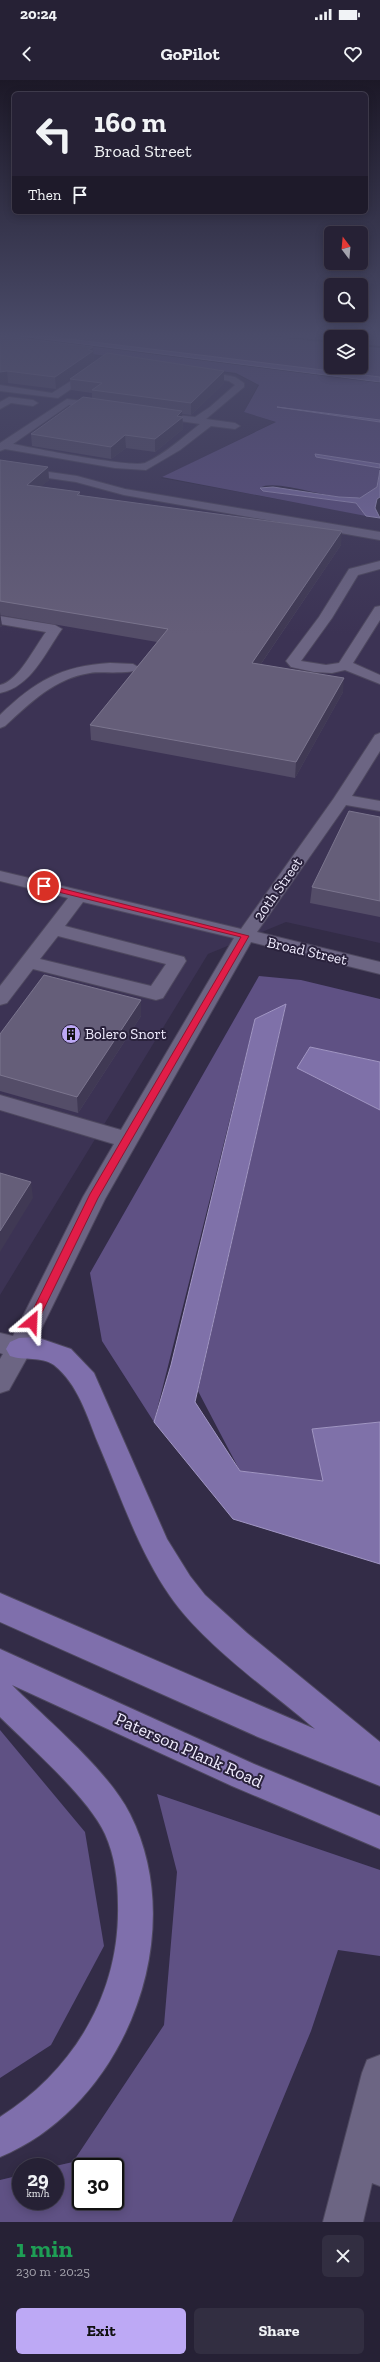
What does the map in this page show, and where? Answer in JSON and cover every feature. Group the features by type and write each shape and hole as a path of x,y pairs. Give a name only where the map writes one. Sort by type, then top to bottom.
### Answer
{"main road":[{"path":"9,1346 36,1348 56,1354 73,1367 85,1381 157,1548 180,1586 195,1605 236,1643 380,1762"},
{"path":"0,1607 263,1723 380,1770"},
{"name":"Paterson Plank Road","path":"0,1664 243,1775 380,1833"},
{"path":"0,1695 97,1793 119,1826 128,1851 133,1878 136,1922 131,1960 121,1997 105,2034 87,2063 56,2098 25,2124 0,2138"}],"street":[{"path":"3,445 18,435"},
{"path":"3,445 115,465 146,467 176,448 193,435"},
{"path":"0,468 77,479 124,492 380,536"},
{"path":"380,565 354,572 325,618 293,661 296,664 336,670 345,665 380,610"},
{"path":"0,620 55,629 20,678 1,693"},
{"path":"345,665 380,680"},
{"path":"4,719 26,697 58,676 83,669 113,666 133,668"},
{"name":"20th Street","path":"0,1382 9,1346 245,936 342,799 380,738"},
{"path":"342,799 380,806"},
{"name":"Broad Street","path":"0,876 380,968"},
{"path":"0,999 79,895"},
{"path":"28,962 156,994 177,961 53,929"},
{"path":"0,1102 127,1140"},
{"path":"343,2222 370,2161 380,2073"}],"shaded area":[{"path":"0,435 249,435 161,478 380,518 380,943 286,922 208,954 0,1295"},
{"path":"249,435 380,435 380,464 315,454 316,457 380,468 377,487 365,496 351,498 338,497 279,486 260,488 263,491 356,503 366,516 162,477"},
{"path":"315,454 380,464 380,468 316,457"},
{"path":"380,470 380,497 377,499 375,508 380,518 366,516 356,503 263,491 260,488 273,487 339,497 360,498 377,487"},
{"path":"259,976 301,980 380,999 380,1062 310,1047 298,1068 380,1110 380,1422 312,1429 324,1481 240,1471 198,1391 286,1005 255,1019 154,1422 102,1341 90,1273"},
{"path":"286,1004 195,1402 240,1471 323,1481 312,1429 380,1422 380,1564 233,1519 154,1422 171,1365 255,1019"},
{"path":"310,1047 380,1062 380,1110 297,1068"},
{"path":"0,1730 85,1832 104,1946 51,2045 0,2078"},
{"path":"157,1794 380,1870 380,1956 338,1950 311,2031 232,2222 0,2222 0,2180 12,2177 12,2210 64,2210 64,2164 72,2162 72,2210 124,2210 124,2158 76,2158 164,2025 177,1872"}],"building":[{"path":"37,435 160,435 155,439 125,435 111,447"},
{"path":"0,460 48,467 27,485 80,492 77,495 342,531 252,663 344,678 296,762 90,725 168,629 0,601"},
{"path":"349,811 380,817 380,901 312,887"},
{"name":"Bolero Snort","path":"44,975 141,1000 77,1097 0,1075 0,1034"},
{"path":"0,1173 31,1182 0,1231"}],"place":[{"name":"Bolero Snort","path":"71,1034"}],"route":[{"path":"32,1322 94,1197 245,936 44,886"}]}
